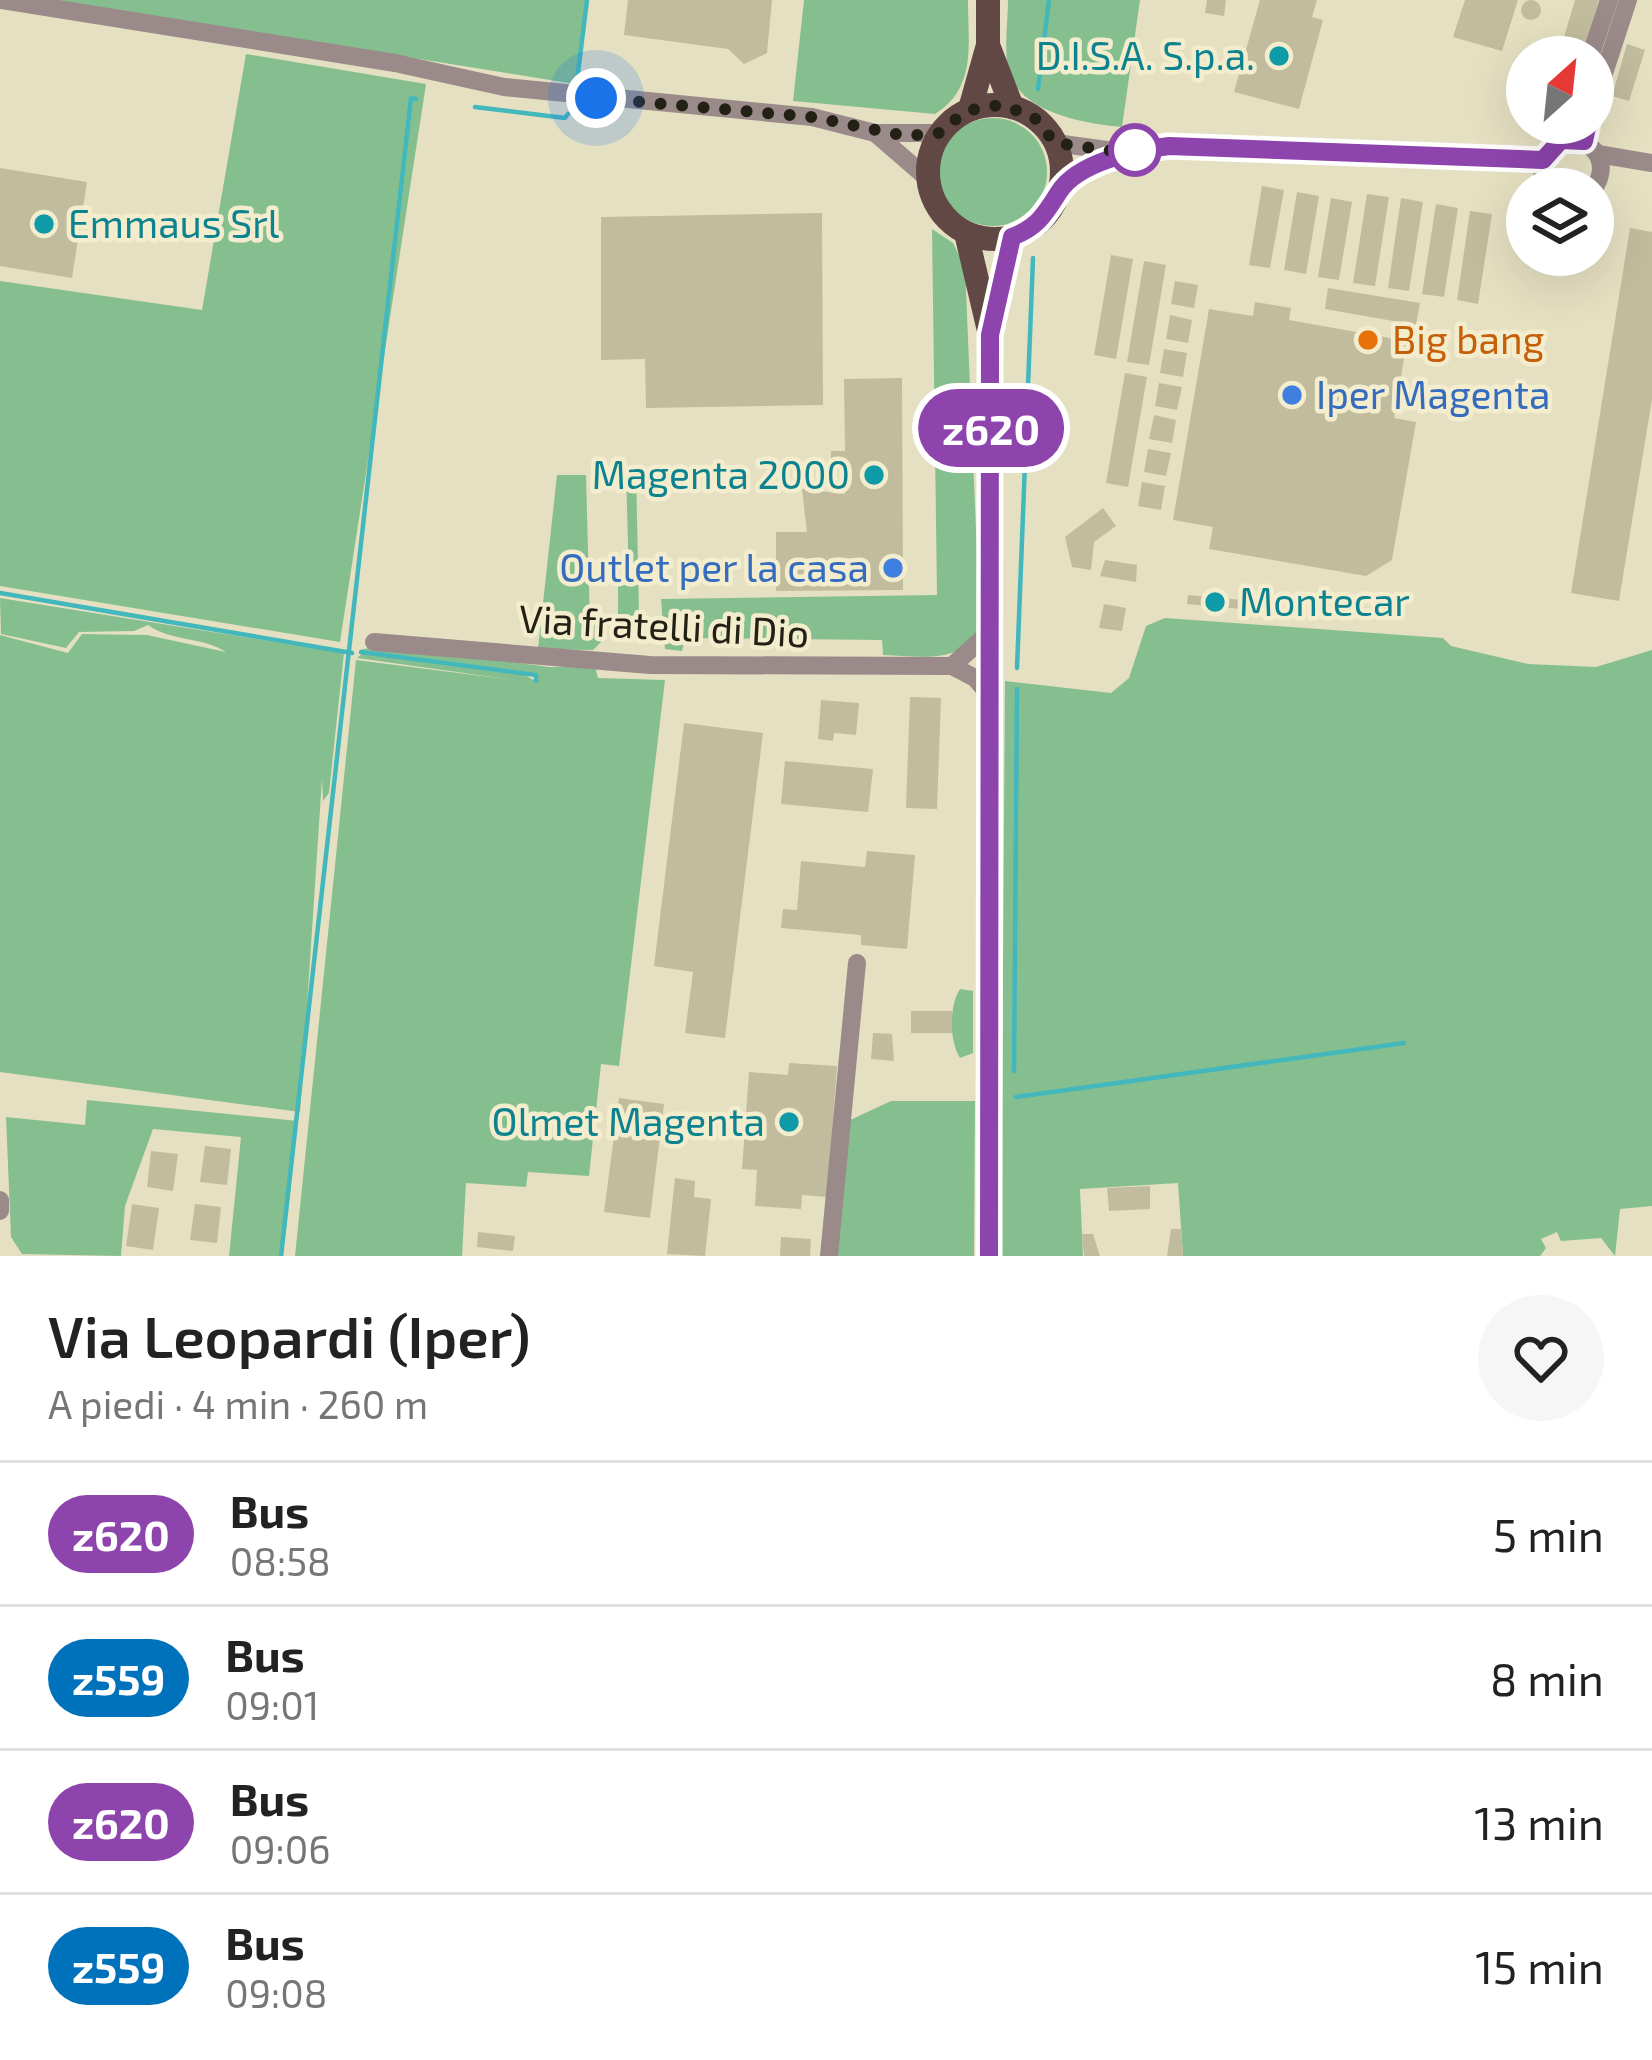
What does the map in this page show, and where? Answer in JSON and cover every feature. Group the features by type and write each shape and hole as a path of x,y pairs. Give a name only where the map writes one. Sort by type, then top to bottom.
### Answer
{"main road":[{"path":"970,109 988,45 988,0"},
{"path":"988,45 1012,106"},
{"path":"1012,106 1042,124 1055,143 1060,189 1042,219 1012,237 966,233 940,211 927,178 939,133 970,109 1012,106"},
{"path":"966,233 990,335 994,700 989,1256"},
{"path":"990,335 1012,237"}],"street":[{"path":"2,0 394,63 504,87 812,117 874,133 939,133"},
{"path":"1597,36 1609,0"},
{"path":"1614,43 1628,0"},
{"path":"874,133 927,178"},
{"path":"1055,143 1121,152 1169,146 1543,160"},
{"path":"1543,160 1555,144"},
{"path":"1603,144 1652,163"},
{"path":"1060,189 1121,152"},
{"path":"1543,160 1545,168"},
{"path":"993,629 952,666 974,678 994,700"},
{"name":"Via fratelli di Dio","path":"374,642 650,665 952,666"},
{"path":"829,1256 857,963"},
{"path":"0,1200 0,1211"}],"green space":[{"path":"50,0 586,0 575,84"},
{"path":"804,0 968,0 969,49 958,92 935,114 793,101"},
{"path":"1008,0 1140,0 1122,127 1055,113 1025,96 1008,68"},
{"path":"246,54 426,84 340,642 0,586 0,281 202,310"},
{"path":"993,118 1014,122 1031,134 1043,151 1047,172 1043,193 1031,210 1014,222 993,226 972,222 955,210 943,193 939,172 943,151 955,134 972,122"},
{"path":"932,229 953,243 965,267 980,625 973,638 952,653 926,657 883,655 882,640 685,638 682,651 665,649 661,599 937,595"},
{"path":"636,470 639,614 627,625 618,617 618,583 629,582 626,471"},
{"path":"557,475 586,475 590,624 600,625 601,642 593,650 538,649"},
{"path":"0,598 344,653 329,793 323,801 322,779 300,1112 0,1072 0,635 68,653 82,634 147,635 226,652 148,625 134,631 79,632 66,648 1,634"},
{"path":"1165,618 1443,638 1451,646 1528,664 1596,667 1652,650 1652,1206 1620,1209 1615,1256 1601,1238 1561,1241 1557,1232 1541,1239 1546,1248 1540,1256 1183,1256 1178,1183 1080,1189 1083,1256 1001,1256 1005,681 1111,693 1129,678 1146,626"},
{"path":"383,645 549,667 595,667 598,678 665,680 619,1066 601,1064 589,1176 528,1172 526,1187 466,1183 462,1256 295,1256 356,660 521,681 357,658 363,653 525,675 537,682 537,673 360,650"},
{"path":"960,989 973,991 973,1053 960,1058 952,1023"},
{"path":"87,1100 298,1121 283,1256 229,1256 241,1137 153,1129 125,1206 121,1256 22,1254 11,1237 6,1117 85,1125"},
{"path":"891,1101 975,1101 974,1256 837,1256 848,1121"}],"building":[{"path":"628,0 772,0 767,53 744,64 728,49 624,35"},
{"path":"1207,0 1226,0 1224,16 1205,13"},
{"name":"D.I.S.A. S.p.a.","path":"1260,0 1317,0 1312,17 1323,20 1299,109 1234,92"},
{"path":"1465,0 1518,0 1502,51 1453,37"},
{"path":"1531,0 1541,10 1531,20 1521,10"},
{"path":"1575,0 1599,0 1588,36 1564,36"},
{"path":"1627,44 1645,50 1629,101 1614,97"},
{"name":"Emmaus Srl","path":"0,168 87,182 72,278 0,266"},
{"path":"1262,186 1284,190 1270,268 1249,265"},
{"path":"1297,192 1319,196 1306,274 1284,270"},
{"path":"1367,194 1389,197 1375,286 1353,283"},
{"path":"1331,198 1352,202 1339,280 1318,277"},
{"path":"1401,198 1423,202 1409,291 1388,288"},
{"path":"1436,204 1458,208 1444,297 1422,294"},
{"path":"1470,211 1492,214 1478,304 1457,300"},
{"path":"822,213 823,405 646,408 645,359 601,360 601,217"},
{"path":"1630,228 1652,232 1652,399 1619,601 1571,593"},
{"path":"1111,255 1133,259 1116,359 1094,355"},
{"path":"1144,261 1166,265 1149,365 1127,362"},
{"path":"1175,281 1198,285 1194,308 1171,304"},
{"path":"1328,288 1420,303 1416,325 1325,309"},
{"path":"1255,302 1291,308 1289,320 1407,341 1394,418 1416,422 1392,560 1366,576 1209,549 1213,527 1173,520 1209,309 1253,316"},
{"path":"1170,315 1192,320 1188,343 1166,339"},
{"path":"1164,349 1187,353 1183,377 1160,373"},
{"path":"1125,373 1147,377 1128,487 1106,483"},
{"name":"Magenta 2000","path":"902,378 903,590 776,591 776,532 807,532 802,489 845,494 845,460 831,460 831,451 845,451 844,379"},
{"path":"1159,383 1182,387 1177,410 1155,406"},
{"path":"1154,415 1176,420 1172,443 1149,439"},
{"path":"1148,449 1171,453 1166,476 1144,472"},
{"path":"1142,482 1165,486 1161,510 1138,506"},
{"path":"1103,508 1116,526 1094,542 1091,570 1072,567 1065,537"},
{"path":"1105,560 1137,565 1136,582 1100,576"},
{"name":"Montecar","path":"1188,595 1242,600 1241,609 1187,604"},
{"path":"1104,604 1126,608 1122,631 1099,628"},
{"path":"910,697 941,698 937,809 906,808"},
{"path":"821,700 859,703 856,735 834,733 833,741 818,739"},
{"path":"684,723 763,733 725,1038 685,1033 693,972 654,966"},
{"path":"785,761 873,769 868,812 781,804"},
{"path":"867,851 915,855 907,949 861,945 861,935 781,928 783,909 797,910 801,861 865,867"},
{"path":"911,1011 952,1011 952,1033 911,1033"},
{"path":"873,1033 892,1034 894,1061 871,1059"},
{"name":"Olmet Magenta","path":"789,1063 837,1066 827,1197 802,1195 801,1209 755,1206 757,1170 742,1169 749,1072 788,1075"},
{"path":"619,1098 664,1104 650,1218 604,1212"},
{"path":"205,1146 231,1149 227,1185 200,1182"},
{"path":"151,1151 178,1154 173,1191 147,1187"},
{"path":"675,1178 695,1181 694,1197 711,1199 705,1256 667,1254"},
{"path":"1150,1186 1150,1209 1109,1211 1107,1188"},
{"path":"132,1204 159,1208 153,1250 126,1246"},
{"path":"195,1204 221,1207 217,1243 190,1240"},
{"path":"1171,1229 1181,1229 1183,1256 1167,1256"},
{"path":"478,1232 515,1236 513,1251 477,1247"},
{"path":"1082,1234 1093,1234 1100,1256 1084,1256"},
{"path":"781,1237 811,1239 810,1256 780,1256"}],"waterway":[{"path":"577,81 587,0"},
{"path":"1038,89 1049,0"},
{"path":"281,1256 411,98 416,99"},
{"path":"475,107 565,118 568,114"},
{"path":"1017,668 1033,258"},
{"path":"0,593 352,653"},
{"path":"361,652 536,675 536,681"},
{"path":"1014,1071 1017,689"},
{"path":"1016,1097 1404,1043"}],"bus line":[{"name":"z620","path":"989,1256 994,700 990,335 1012,237 1034,227 1050,210 1060,189 1121,152 1169,146 1543,160 1556,144"}],"place":[{"name":"D.I.S.A. S.p.a.","path":"1279,56"},
{"name":"Emmaus Srl","path":"44,224"},
{"name":"Big bang","path":"1368,340"},
{"name":"Iper Magenta","path":"1292,395"},
{"name":"Magenta 2000","path":"874,475"},
{"name":"Outlet per la casa","path":"893,568"},
{"name":"Montecar","path":"1215,602"},
{"name":"Olmet Magenta","path":"789,1122"}],"route":[{"path":"596,98 812,117 906,136 939,133 976,107 1012,106 1033,116 1055,143 1121,152 1145,149 1135,150"}]}
